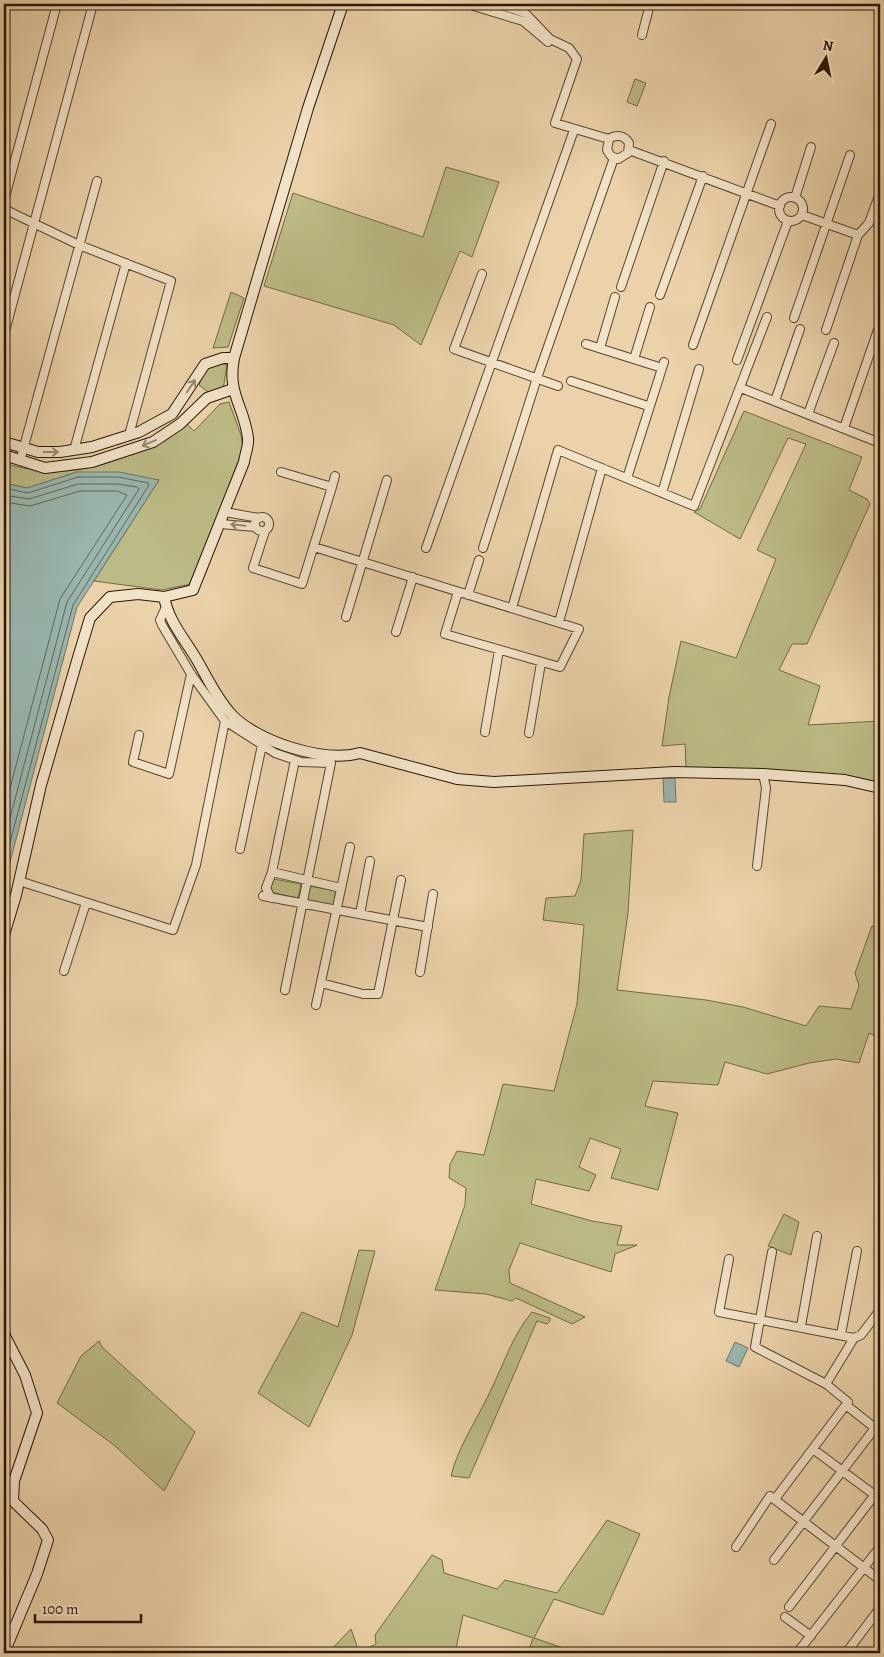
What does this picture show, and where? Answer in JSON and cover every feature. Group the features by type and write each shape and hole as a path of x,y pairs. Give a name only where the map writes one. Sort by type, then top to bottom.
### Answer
{"main road":[{"path":"4,935 19,882 41,784 90,618 110,596 138,594 164,596 193,590 221,524 244,462 248,441 245,425 233,390 231,375 234,358 308,108 343,4"},
{"path":"4,442 38,452 74,450 92,447 129,435 172,414 205,364 223,358 234,358"},
{"path":"4,455 20,462 45,468 92,462 153,442 180,424 206,398 233,390"},
{"path":"164,596 167,614 219,700 233,717 258,735 310,753 345,757 360,753 457,779 494,782 579,778 630,773 764,774 845,780 880,788"},
{"path":"4,1334 25,1375 35,1401 37,1413 14,1481 13,1501 42,1528 48,1540 37,1574 4,1653"}],"street":[{"path":"4,201 57,4"},
{"path":"4,335 93,4"},
{"path":"467,4 523,21 546,41 577,59"},
{"path":"498,4 525,13 550,39 569,48 577,59"},
{"path":"642,36 650,4"},
{"path":"577,59 555,123 609,139 616,136 623,137 629,142 629,150 625,156 614,158"},
{"path":"693,345 770,124"},
{"path":"426,548 574,130"},
{"path":"609,139 607,150 614,158"},
{"path":"795,198 811,147"},
{"path":"629,150 664,161 780,206"},
{"path":"794,318 850,155"},
{"path":"482,548 537,378 614,158"},
{"path":"621,287 664,161"},
{"path":"660,296 703,176"},
{"path":"20,462 96,180"},
{"path":"826,330 858,235 869,223 880,193"},
{"path":"787,198 795,198 803,207 802,215 796,220 788,221 782,216 780,206 787,198"},
{"path":"4,209 79,245 171,281 129,435"},
{"path":"802,215 858,235"},
{"path":"737,360 788,221"},
{"path":"74,450 126,263"},
{"path":"482,274 454,349 558,386"},
{"path":"600,348 615,298"},
{"path":"634,359 650,307"},
{"path":"512,608 558,450 694,506 767,317"},
{"path":"844,428 880,324"},
{"path":"776,401 800,329"},
{"path":"808,414 834,342"},
{"path":"586,344 634,359 663,365 648,406 627,478"},
{"path":"662,493 699,369"},
{"path":"571,381 648,406"},
{"path":"741,388 880,443"},
{"path":"558,622 602,468"},
{"path":"281,472 332,487"},
{"path":"225,512 266,518 269,522 253,568 302,584 335,476"},
{"path":"346,617 387,480"},
{"path":"255,527 255,522 260,518"},
{"path":"221,524 255,527 260,531 265,531"},
{"path":"314,548 362,561 579,629 560,667 445,634 458,592"},
{"path":"468,595 479,560"},
{"path":"396,632 413,577"},
{"path":"166,607 160,620 191,674 225,721 275,753 295,760 330,763 285,990"},
{"path":"485,732 499,650"},
{"path":"529,733 541,663"},
{"path":"139,735 133,762 169,774 191,674"},
{"path":"19,882 173,930 196,865 225,721"},
{"path":"240,849 262,745"},
{"path":"295,760 272,872 266,888 267,897 428,927"},
{"path":"757,866 766,788 764,774"},
{"path":"316,1005 350,847"},
{"path":"360,914 370,861"},
{"path":"272,872 341,888"},
{"path":"321,983 363,994 378,994 401,880"},
{"path":"420,972 433,894"},
{"path":"64,971 86,903"},
{"path":"801,1326 816,1236"},
{"path":"841,1334 857,1251"},
{"path":"772,1252 755,1347 826,1384 848,1402 775,1499"},
{"path":"729,1259 719,1312 801,1326 854,1338"},
{"path":"826,1384 854,1338 861,1335 880,1310"},
{"path":"774,1560 842,1471 878,1430 846,1405"},
{"path":"812,1449 878,1497"},
{"path":"789,1607 835,1544 878,1497 880,1488"},
{"path":"736,1547 770,1496 880,1580"},
{"path":"797,1653 880,1547"},
{"path":"846,1653 880,1608"},
{"path":"785,1617 811,1636"}],"shaded area":[{"path":"635,79 646,83 637,106 627,102"},
{"path":"446,167 499,182 472,257 460,251 421,345 394,325 264,286 293,193 423,237"},
{"path":"231,292 244,298 228,347 213,348"},
{"path":"219,363 227,365 223,390 209,393 199,385 205,368"},
{"path":"229,402 241,435 243,449 191,584 162,590 94,581 159,480 77,472 27,488 4,483 4,463 29,469 53,471 76,470 99,465 122,458 144,448 187,424 194,431 220,404"},
{"path":"744,411 862,457 849,490 867,499 870,504 807,644 792,644 779,670 820,686 808,725 880,721 880,785 757,770 686,768 685,744 662,746 669,697 681,641 736,658 776,559 757,550 806,444 788,438 740,539 694,512 700,509"},
{"path":"633,830 628,913 617,990 706,1000 743,1007 806,1026 819,1006 851,1009 859,986 855,973 872,926 880,928 880,1038 869,1033 859,1063 836,1059 809,1063 767,1074 725,1062 718,1085 653,1081 645,1106 678,1113 658,1190 611,1178 621,1149 590,1138 579,1167 596,1175 589,1191 536,1179 531,1204 592,1221 622,1226 617,1245 637,1245 615,1254 611,1272 520,1243 509,1270 510,1283 585,1317 572,1324 516,1298 512,1301 486,1294 435,1290 465,1205 466,1188 449,1178 450,1164 457,1151 484,1155 503,1084 554,1091 577,1004 584,925 543,920 546,898 575,896 581,880 584,834"},
{"path":"268,878 301,884 298,898 265,891"},
{"path":"309,886 336,891 333,906 305,900"},
{"path":"784,1214 799,1222 791,1255 768,1246"},
{"path":"359,1250 375,1251 352,1335 309,1427 258,1393 302,1312 338,1327"},
{"path":"532,1312 550,1318 550,1321 547,1324 537,1321 469,1478 451,1476 462,1445 488,1396 518,1332"},
{"path":"99,1341 102,1347 195,1432 164,1491 114,1445 57,1403 81,1356"},
{"path":"607,1520 640,1534 603,1615 554,1599 534,1638 578,1653 528,1653 533,1638 463,1615 455,1653 328,1653 351,1629 359,1652 376,1644 375,1635 432,1555 442,1560 444,1573 497,1589 505,1580 557,1593"}],"water":[{"path":"77,472 119,472 159,480 77,607 4,885 4,483 27,488"},
{"path":"663,778 675,778 676,802 664,802"},
{"path":"735,1342 748,1348 739,1367 726,1361"}]}
